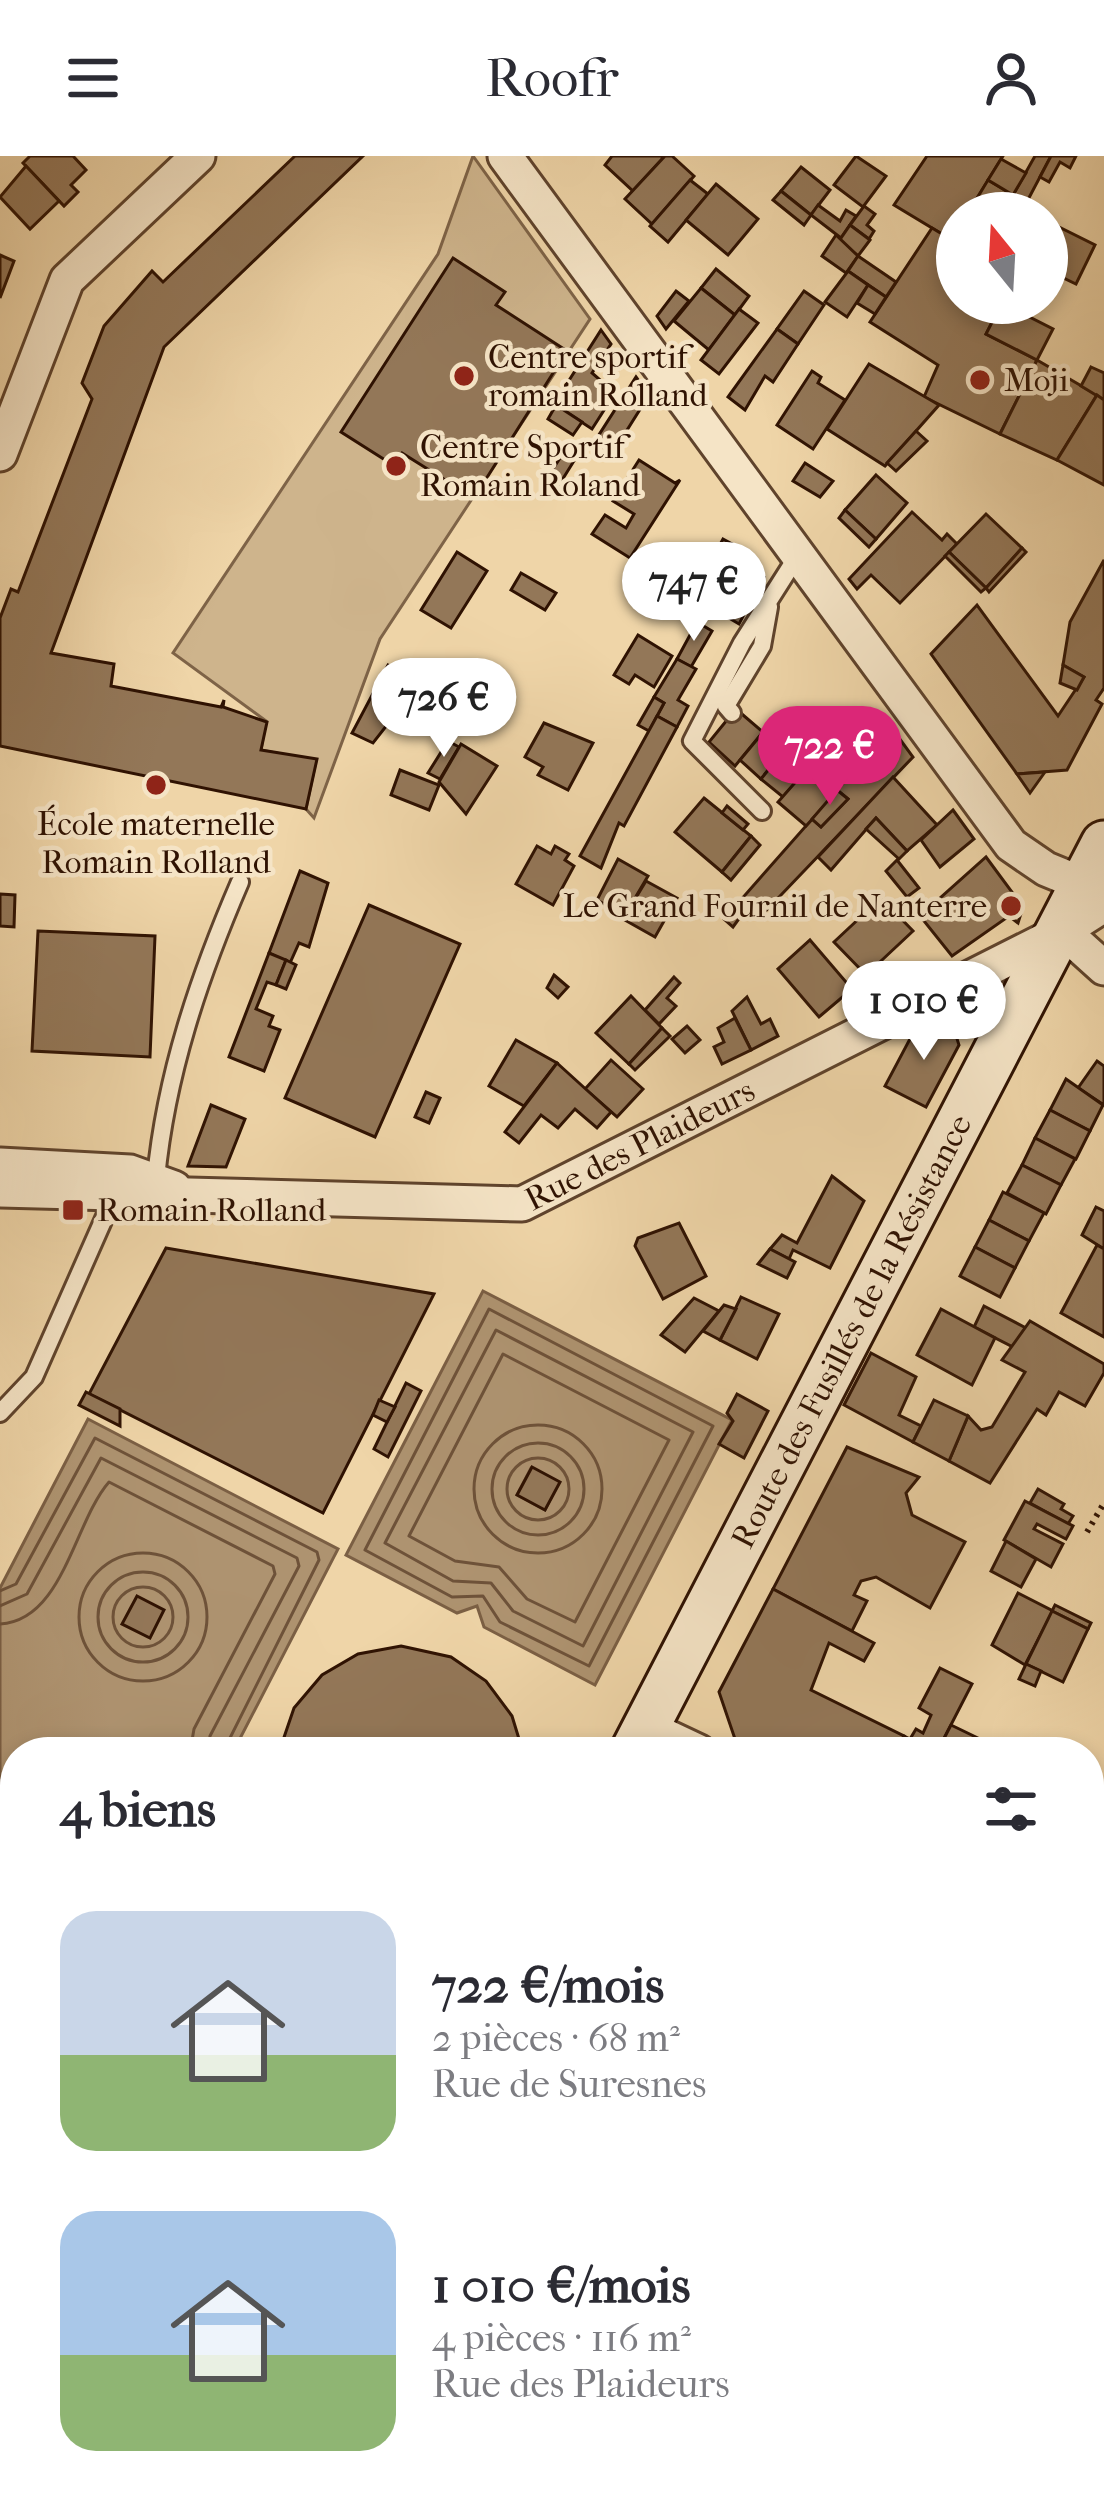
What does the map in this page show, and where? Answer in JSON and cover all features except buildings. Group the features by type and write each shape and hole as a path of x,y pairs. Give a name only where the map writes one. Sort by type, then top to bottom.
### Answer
{"main road":[{"name":"Route des Fusillés de la Résistance","path":"641,1737 1063,931 1095,895 1104,844"}],"street":[{"path":"0,454 67,280 198,156"},
{"path":"506,156 1011,845 1095,895"},
{"path":"1063,931 1104,968"},
{"name":"Rue des Plaideurs","path":"0,1165 103,1169 168,1185 522,1204 1063,931"},
{"name":"Rue des Plaideurs","path":"0,1190 114,1196 168,1185"}],"lane":[{"path":"763,811 692,741 798,555"},
{"path":"732,713 726,706 762,646 770,599"},
{"path":"168,1185 161,1131 196,983 239,881"},
{"path":"0,1413 34,1377 114,1196"}],"path":[{"path":"1087,1532 1104,1503"}],"shaded area":[{"name":"Centre Sportif Romain Roland","path":"473,156 590,319 380,639 314,818 306,809 316,761 261,750 266,721 173,653 438,254"}],"water":[{"path":"483,1291 732,1420 595,1685 484,1627 477,1606 457,1613 346,1555","holes":["531,1468 559,1482 545,1510 517,1495"]},
{"path":"88,1419 338,1549 241,1737 0,1737 0,1588"}],"place":[{"name":"Centre sportif romain Rolland","path":"464,376"},
{"name":"Moji","path":"980,380"},
{"name":"Centre Sportif Romain Roland","path":"396,466"},
{"name":"École maternelle Romain Rolland","path":"156,785"},
{"name":"Le Grand Fournil de Nanterre","path":"1011,906"},
{"name":"Romain Rolland","path":"73,1210"}]}
